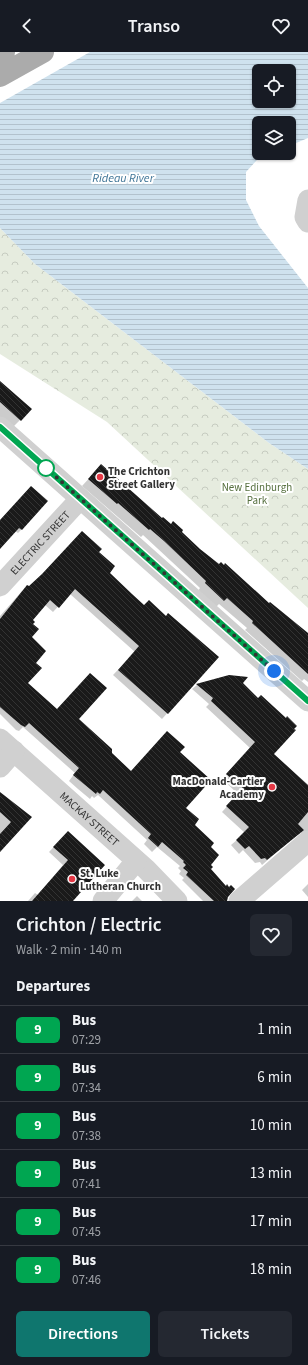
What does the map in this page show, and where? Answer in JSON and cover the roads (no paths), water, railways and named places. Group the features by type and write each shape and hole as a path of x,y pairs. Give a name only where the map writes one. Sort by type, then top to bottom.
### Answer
{"main road":[{"path":"0,54 4,52"},
{"path":"0,76 43,52"}],"street":[{"path":"308,200 305,217 308,222"},
{"path":"0,427 308,701"},
{"name":"ELECTRIC STREET","path":"0,586 80,499"},
{"path":"0,767 7,745"},
{"name":"MACKAY STREET","path":"7,745 146,869 177,901"},
{"path":"239,901 308,841"},
{"path":"103,901 136,861"}],"water":[{"name":"Rideau River","path":"0,52 308,52 308,138 296,143 296,116 252,116 252,160 257,160 246,172 246,200 259,226 308,288 308,469 269,443 35,264 0,228"}],"place":[{"name":"The Crichton Street Gallery","path":"100,477"},
{"name":"MacDonald-Cartier Academy","path":"272,787"},
{"name":"St. Luke Lutheran Church","path":"72,879"}],"park label":[{"name":"New Edinburgh Park","path":"257,493"}]}
